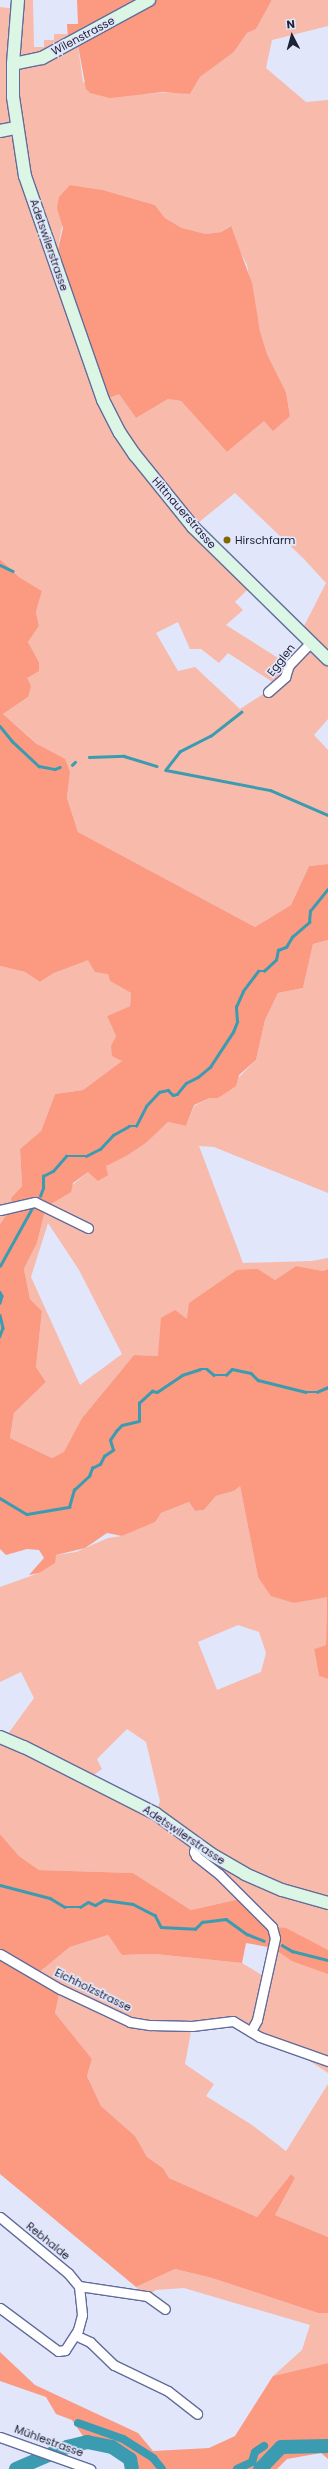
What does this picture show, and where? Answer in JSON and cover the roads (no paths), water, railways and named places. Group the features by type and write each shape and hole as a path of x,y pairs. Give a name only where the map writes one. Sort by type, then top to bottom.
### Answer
{"street":[{"name":"Adetswilerstrasse","path":"18,0 13,64 16,128 25,176 88,360"},
{"name":"Wilenstrasse","path":"13,64 42,58 149,0"},
{"path":"0,131 16,128"},
{"name":"Hittnauerstrasse","path":"88,360 111,416 140,461 193,527 328,659"},
{"name":"Egglen","path":"268,692 285,677 289,665 311,642"},
{"path":"0,1210 35,1202 88,1228"},
{"name":"Adetswilerstrasse","path":"0,1737 24,1746 151,1811 196,1844 245,1874 282,1890 328,1903"},
{"path":"196,1844 194,1852 196,1856 218,1874 272,1927 275,1938 257,2020 251,2031"},
{"name":"Eichholzstrasse","path":"0,1954 60,1990 130,2022 150,2025 192,2026 232,2021 251,2031 328,2062"},
{"name":"Rebhalde","path":"0,2218 68,2273 79,2286"},
{"path":"0,2308 52,2349 65,2350 75,2335 82,2315 79,2286 147,2296 165,2309"},
{"path":"75,2335 90,2342 114,2365 168,2391 197,2414"},
{"name":"Mühlestrasse","path":"0,2437 47,2452 90,2469"}],"waterway":[{"path":"0,565 13,571"},
{"path":"242,712 211,736 180,752 166,770 270,790 328,815"},
{"path":"0,726 12,741 39,766 55,769 60,767"},
{"path":"89,757 124,756 157,766"},
{"path":"72,765 75,762"},
{"path":"40,1196 43,1188 43,1176 53,1171 66,1156 86,1156 100,1149 113,1135 129,1126 136,1126 146,1106 159,1092 168,1090 173,1095 177,1094 186,1083 198,1077 210,1067 233,1032 237,1022 236,1007 243,991 258,971 264,971 276,960 278,950 286,947 292,937 309,922 310,911 328,889"},
{"path":"0,1266 32,1208"},
{"path":"0,1292 2,1296 0,1303"},
{"path":"0,1315 3,1328 0,1336"},
{"path":"0,1498 27,1514 69,1507 74,1490 89,1476 92,1468 100,1464 104,1456 113,1450 110,1440 116,1431 122,1425 139,1421 139,1403 152,1391 157,1392 182,1375 200,1369 207,1369 214,1375 226,1375 232,1369 251,1373 258,1380 306,1392 317,1392 328,1387"},
{"path":"0,1885 50,1898 65,1907 80,1907 88,1902 95,1905 104,1900 133,1904 155,1915 161,1927 195,1929 202,1922 226,1919 247,1934 264,1941"},
{"path":"282,1945 292,1951 328,1960"},
{"path":"78,2423 123,2439 153,2458 162,2469"},
{"path":"16,2469 67,2447 87,2442 112,2447 130,2459 132,2469"},
{"path":"237,2469 252,2462 255,2452 264,2446"},
{"path":"260,2469 281,2447 328,2446"}],"place":[{"name":"Hirschfarm","path":"227,540"}]}
